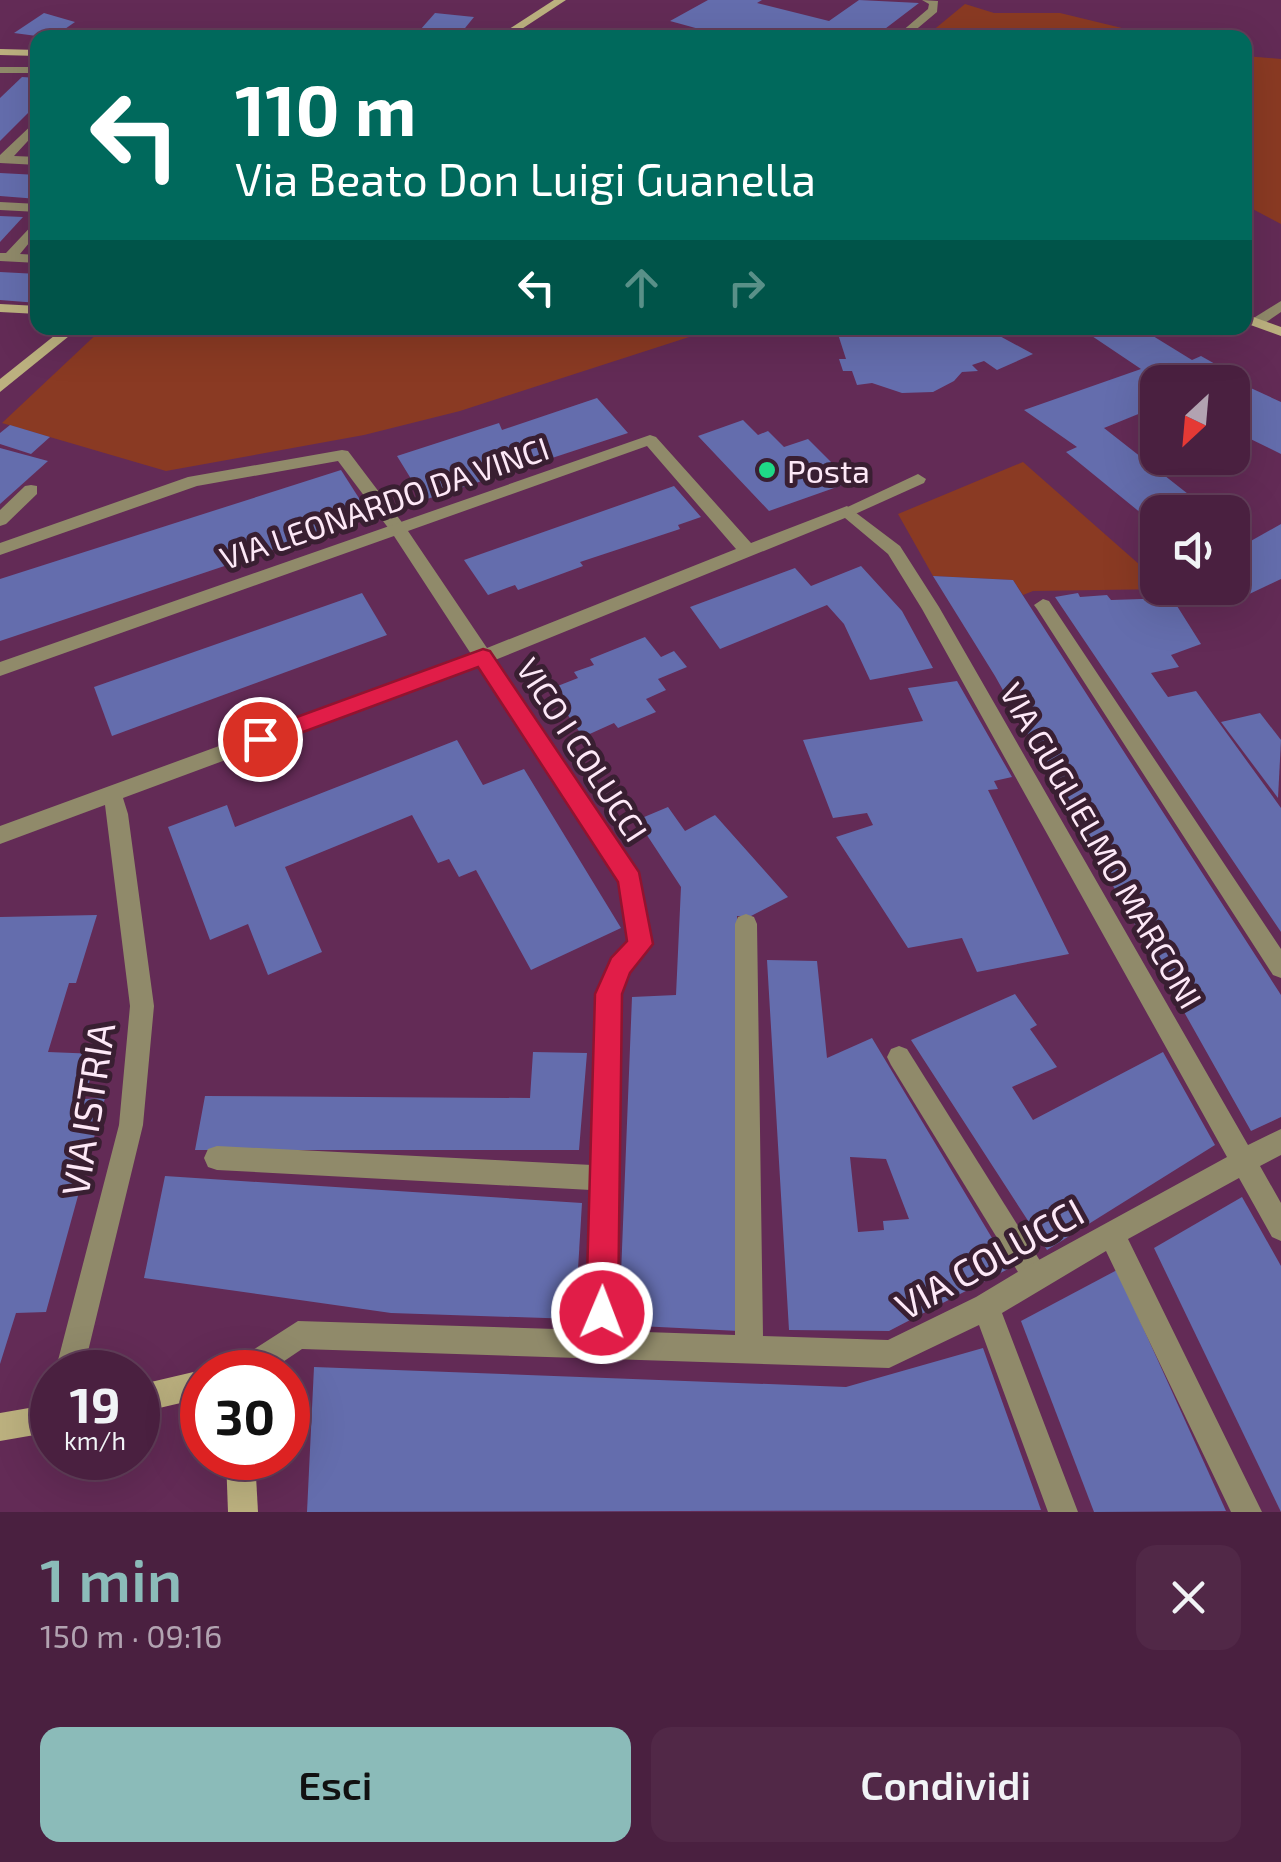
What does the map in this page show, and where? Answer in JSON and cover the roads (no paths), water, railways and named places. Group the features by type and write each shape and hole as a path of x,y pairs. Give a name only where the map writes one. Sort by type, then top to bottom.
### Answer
{"street":[{"path":"513,30 561,0"},
{"path":"909,30 933,10 934,3 926,0"},
{"path":"0,52 30,53"},
{"path":"0,70 30,70"},
{"path":"2,159 30,130"},
{"path":"2,159 30,161"},
{"path":"0,206 30,208"},
{"path":"5,257 30,231"},
{"path":"5,257 30,259"},
{"path":"1252,320 1281,305"},
{"path":"0,308 30,310"},
{"path":"1252,320 1281,332"},
{"path":"0,387 63,335"},
{"name":"VIA LEONARDO DA VINCI","path":"0,669 650,440 747,550"},
{"name":"VICO I COLUCCI","path":"0,549 194,481 342,455 398,529 630,879 640,944 620,966 608,994 601,1347"},
{"path":"0,835 483,656 918,480"},
{"path":"0,520 31,490"},
{"name":"VIA GUGLIELMO MARCONI","path":"847,511 894,550 930,607 1281,1228"},
{"path":"1043,605 1281,968"},
{"name":"VIA ISTRIA","path":"75,1350 130,1125 142,1006 118,814 112,794"},
{"path":"746,924 748,1350"},
{"path":"899,1057 1034,1276"},
{"name":"VIA COLUCCI","path":"275,1350 298,1334 889,1354 986,1307 1034,1276 1281,1141"},
{"path":"216,1158 606,1178"},
{"path":"1112,1234 1247,1512"},
{"path":"986,1307 1063,1512"},
{"path":"0,1427 30,1422"},
{"path":"241,1480 242,1512"}],"place":[{"name":"Posta","path":"767,470"}]}
